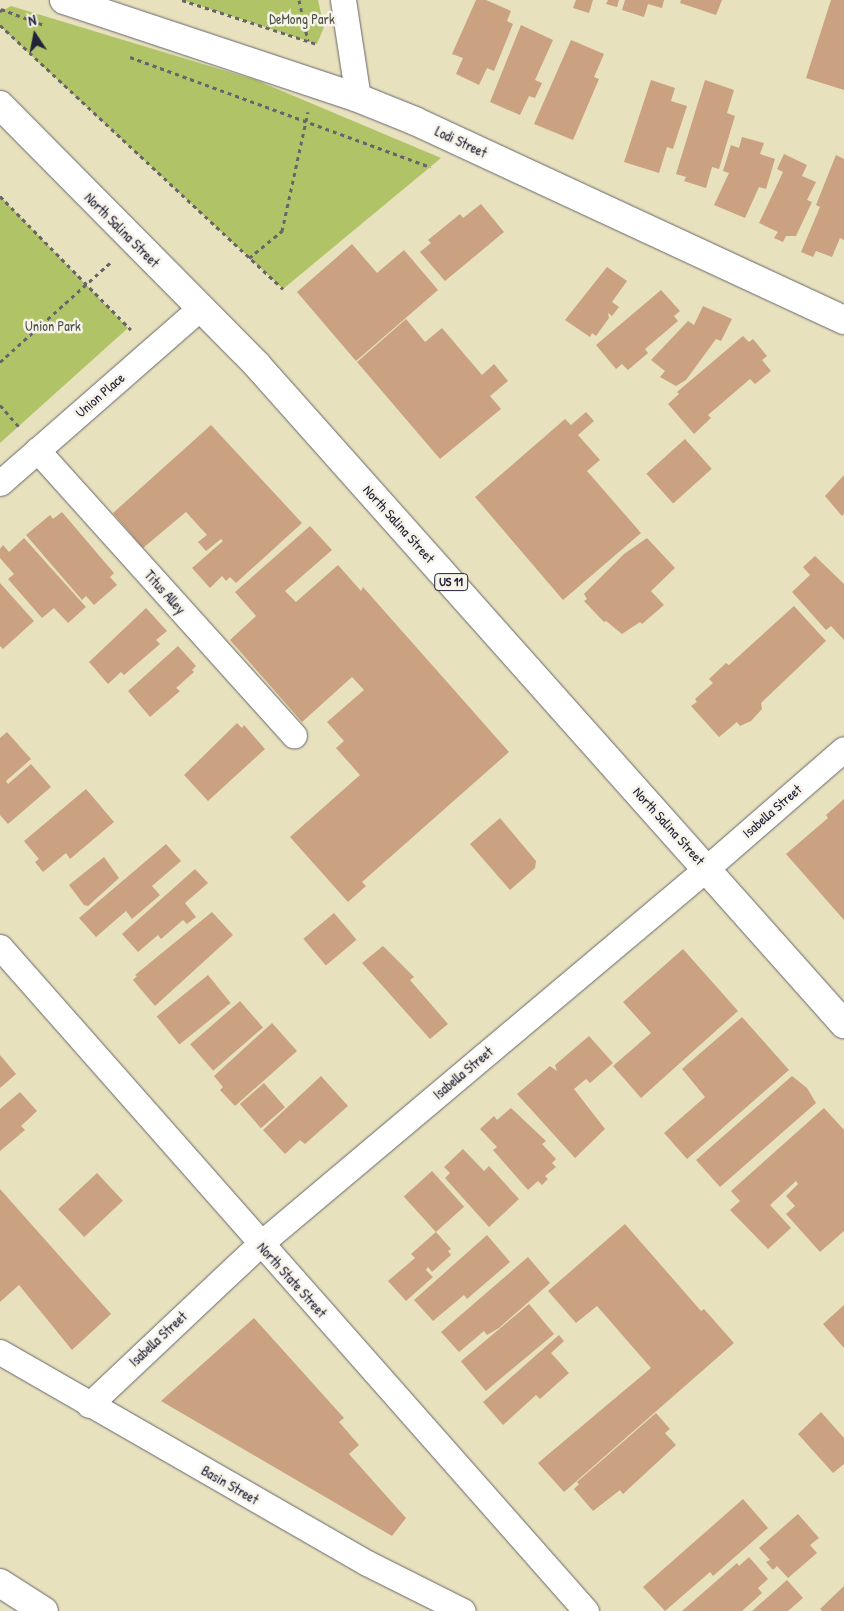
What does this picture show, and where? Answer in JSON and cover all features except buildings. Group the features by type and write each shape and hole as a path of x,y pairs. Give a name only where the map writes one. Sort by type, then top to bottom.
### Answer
{"main road":[{"name":"Lodi Street","path":"64,0 358,98 414,121 844,320"},
{"name":"North Salina Street","path":"0,105 132,241 257,365 844,1024"},
{"path":"0,1583 44,1611"}],"street":[{"path":"343,0 358,98"},
{"name":"Union Place","path":"0,483 200,308"},
{"name":"Titus Alley","path":"37,450 294,735"},
{"name":"Isabella Street","path":"89,1405 260,1244 707,868 844,749"},
{"name":"North State Street","path":"0,947 260,1244 586,1611"},
{"name":"Basin Street","path":"0,1352 366,1563 463,1611"}],"path":[{"path":"182,0 317,44"},
{"path":"300,0 308,42"},
{"path":"0,12 1,9 47,26"},
{"path":"0,25 283,289"},
{"path":"121,53 431,167"},
{"path":"249,258 282,231 310,103"},
{"path":"0,196 151,350"},
{"path":"0,362 87,285 132,241"}],"green space":[{"name":"DeMong Park","path":"182,0 318,0 324,27 317,44"},
{"path":"11,6 256,80 441,158 283,289 5,31 0,25 0,12"},
{"name":"Union Park","path":"0,196 128,328 0,443"}]}
